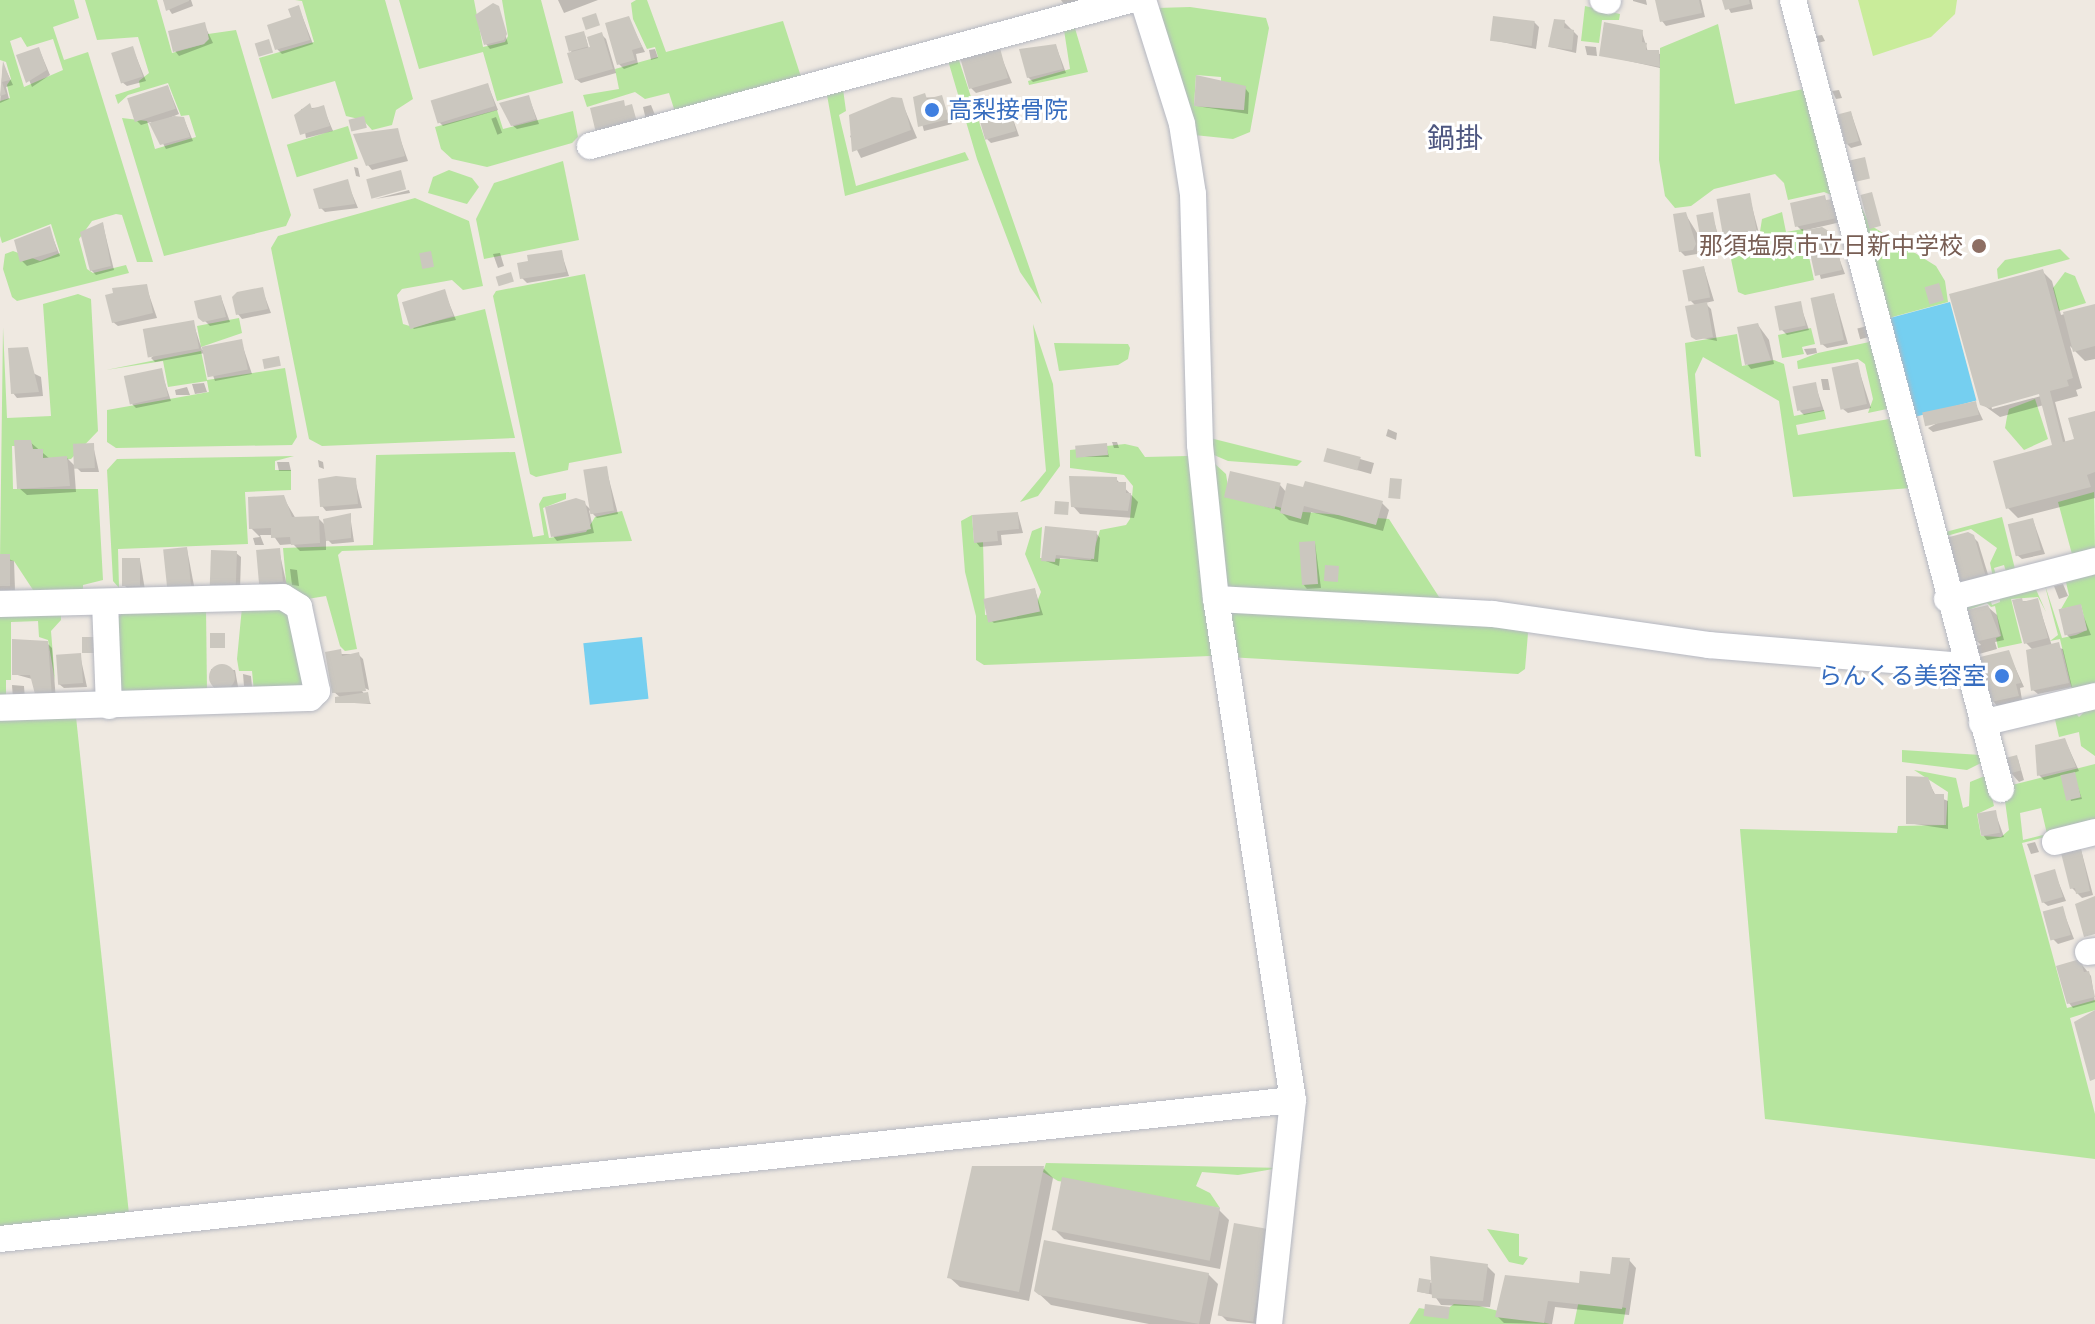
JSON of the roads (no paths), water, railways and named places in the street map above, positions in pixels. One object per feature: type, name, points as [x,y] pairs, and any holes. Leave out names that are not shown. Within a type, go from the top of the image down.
[{"type":"street","points":[[590,146],[1130,0]]},
{"type":"street","points":[[1143,0],[1182,124],[1193,194],[1200,445],[1216,599],[1293,1100],[1269,1324]]},
{"type":"street","points":[[1793,0],[1947,599],[2001,789]]},
{"type":"street","points":[[1947,599],[2095,561]]},
{"type":"street","points":[[0,604],[283,597],[299,607],[317,691],[310,698],[0,708]]},
{"type":"street","points":[[1216,599],[1493,614],[1709,645],[1965,666]]},
{"type":"street","points":[[105,602],[109,706]]},
{"type":"street","points":[[1982,723],[2095,696]]},
{"type":"street","points":[[2055,842],[2095,832]]},
{"type":"street","points":[[0,1239],[1293,1100]]},
{"type":"water","points":[[1950,302],[1976,401],[1915,417],[1888,319]]},
{"type":"water","points":[[642,637],[648,699],[590,705],[583,643]]},
{"type":"place","name":"高梨接骨院","points":[[932,110]]},
{"type":"place","name":"那須塩原市立日新中学校","points":[[1979,246]]},
{"type":"place","name":"らんくる美容室","points":[[2002,676]]},
{"type":"district","name":"鍋掛","points":[[1455,138]]}]
